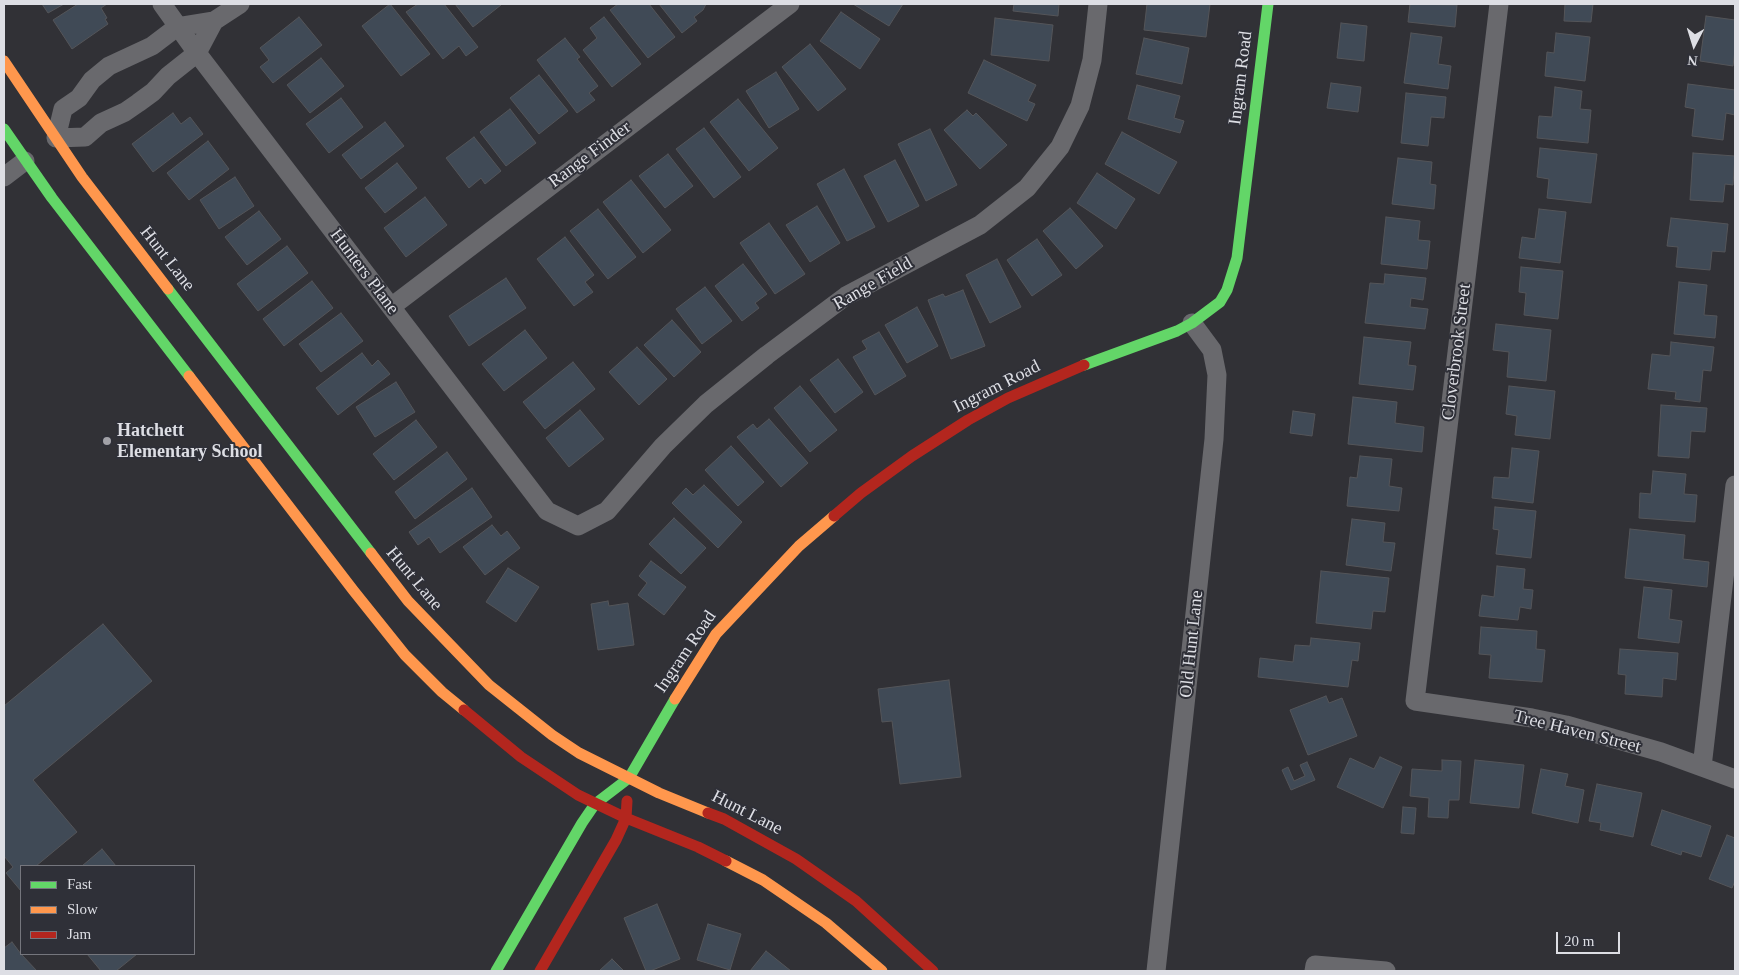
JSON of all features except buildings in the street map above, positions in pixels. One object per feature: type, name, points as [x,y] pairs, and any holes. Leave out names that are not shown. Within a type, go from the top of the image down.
[{"type":"main road","name":"Ingram Road","points":[[496,971],[582,823],[595,804],[629,778],[716,634],[799,546],[861,493],[912,456],[968,420],[1008,398],[1108,355],[1178,331],[1220,302],[1232,278],[1237,258],[1268,4]]},
{"type":"main road","name":"Hunt Lane","points":[[4,61],[52,141],[82,177],[408,601],[489,685],[552,735],[579,753],[659,793],[724,819],[796,859],[862,906],[903,942],[932,971]]},
{"type":"main road","points":[[4,129],[28,158],[352,590],[405,655],[442,692],[521,758],[595,804],[698,846],[763,880],[826,923],[882,971]]},
{"type":"main road","name":"Ingram Road","points":[[540,971],[616,840],[626,818],[629,778]]},
{"type":"street","name":"Hunters Plane","points":[[162,4],[177,27],[547,511],[578,526]]},
{"type":"street","points":[[214,20],[197,53],[168,76],[153,92],[125,112],[101,123],[85,137],[52,141],[63,109],[79,98],[92,80],[109,66],[152,46],[177,27],[214,20],[240,4]]},
{"type":"street","name":"Range Finder","points":[[391,307],[790,4]]},
{"type":"street","name":"Range Field","points":[[578,526],[607,511],[670,439],[706,404],[766,355],[846,296],[980,225],[1027,188],[1060,147],[1080,106],[1092,60],[1098,4]]},
{"type":"street","name":"Cloverbrook Street","points":[[1415,701],[1499,4]]},
{"type":"street","points":[[4,177],[28,158]]},
{"type":"street","name":"Old Hunt Lane","points":[[1156,971],[1214,439],[1217,375],[1212,350],[1192,323]]},
{"type":"street","points":[[1702,767],[1735,485]]},
{"type":"street","name":"Tree Haven Street","points":[[1415,701],[1532,718],[1566,725],[1661,752],[1735,780]]},
{"type":"street","points":[[1314,968],[1386,971]]},
{"type":"traffic: fast","points":[[1084,365],[1177,331],[1192,323],[1220,302],[1227,290],[1237,258],[1268,4]]},
{"type":"traffic: fast","points":[[4,129],[52,198],[189,376]]},
{"type":"traffic: fast","points":[[168,289],[371,553]]},
{"type":"traffic: fast","points":[[496,971],[582,823],[595,804],[629,778],[675,699]]},
{"type":"traffic: slow","points":[[4,61],[82,177],[168,289]]},
{"type":"traffic: slow","points":[[189,376],[405,655],[442,692],[464,710]]},
{"type":"traffic: slow","points":[[675,699],[716,634],[799,546],[834,516]]},
{"type":"traffic: slow","points":[[371,553],[408,601],[489,685],[552,735],[579,753],[659,793],[708,813]]},
{"type":"traffic: slow","points":[[726,861],[763,880],[826,923],[882,971]]},
{"type":"traffic: jam","points":[[834,516],[861,493],[912,456],[968,420],[1008,398],[1084,365]]},
{"type":"traffic: jam","points":[[464,710],[521,757],[578,795],[726,861]]},
{"type":"traffic: jam","points":[[540,971],[616,840],[626,818],[627,801]]},
{"type":"traffic: jam","points":[[708,813],[724,819],[796,859],[856,901],[933,971]]},
{"type":"place","name":"Hatchett Elementary School","points":[[107,441]]}]
